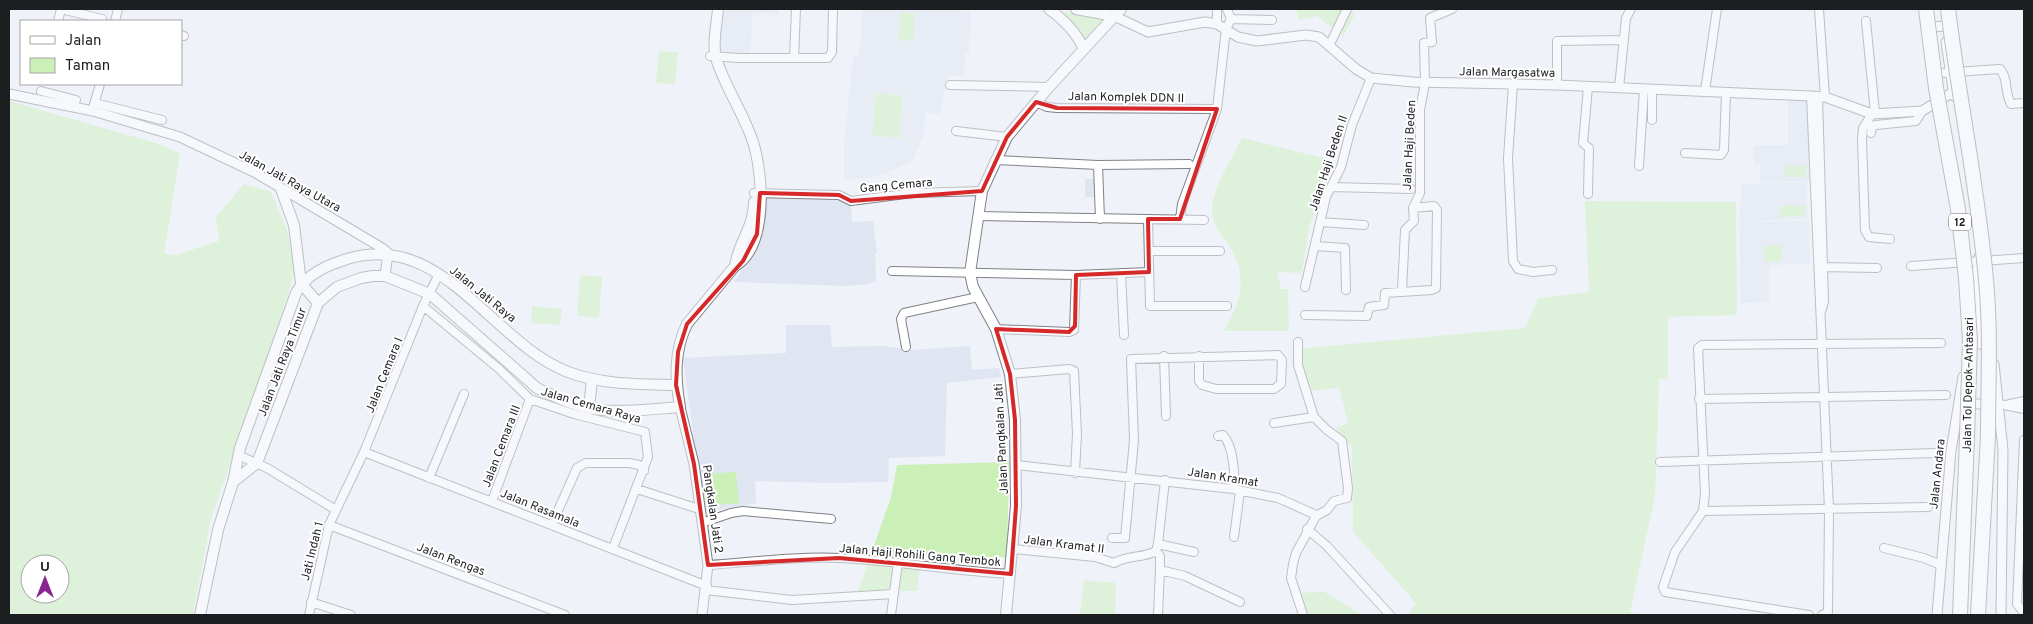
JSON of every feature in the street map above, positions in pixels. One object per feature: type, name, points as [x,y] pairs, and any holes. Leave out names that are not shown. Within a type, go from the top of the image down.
[{"type":"highway","name":"Jalan Tol Depok–Antasari","points":[[1926,9],[1936,88],[1958,209],[1966,278],[1970,341],[1968,438],[1959,615]]},
{"type":"highway","name":"Jalan Tol Depok–Antasari","points":[[1948,9],[1986,279],[1989,344],[1988,436],[1978,615]]},
{"type":"main road","points":[[680,407],[676,385],[678,352],[687,324],[735,266],[743,261],[757,234],[760,220],[748,144],[713,56],[715,9]]},
{"type":"main road","points":[[1049,9],[1065,21],[1076,33],[1084,49]]},
{"type":"main road","name":"Jalan Margasatwa","points":[[1076,9],[1118,13]]},
{"type":"main road","name":"Jalan Pangkalan Jati","points":[[1006,615],[1014,549],[1016,465],[1010,374],[996,329],[978,297],[973,273],[985,217],[982,191],[1007,137],[1049,87],[1118,13]]},
{"type":"main road","points":[[281,189],[294,225],[301,284],[318,303]]},
{"type":"main road","name":"Jalan Jati Raya","points":[[301,284],[323,268],[348,258],[388,253],[397,255],[439,274],[536,355],[567,371],[615,384],[676,385]]},
{"type":"main road","name":"Jalan Jati Raya Timur","points":[[234,482],[257,462],[318,303],[337,287],[373,276],[385,276],[430,294],[537,388],[557,398],[589,409],[639,410],[680,407]]},
{"type":"main road","points":[[200,615],[218,530],[234,482],[238,456],[296,293],[301,284]]},
{"type":"main road","points":[[589,409],[592,379]]},
{"type":"street","points":[[61,9],[102,19]]},
{"type":"street","points":[[794,58],[796,9]]},
{"type":"street","points":[[713,56],[794,58],[831,56],[833,9]]},
{"type":"street","points":[[1216,24],[1217,9]]},
{"type":"street","points":[[1180,219],[1184,196],[1216,109],[1226,29],[1231,19],[1227,9]]},
{"type":"street","points":[[1329,46],[1347,9]]},
{"type":"street","name":"Jalan Haji Beden","points":[[1402,291],[1405,230],[1414,222],[1413,208],[1420,193],[1420,110],[1425,83],[1424,43],[1432,42],[1430,18],[1452,9]]},
{"type":"street","points":[[1619,88],[1626,18],[1631,9]]},
{"type":"street","points":[[1705,91],[1717,9]]},
{"type":"street","points":[[1818,9],[1817,168],[1820,267],[1824,301],[1822,309],[1829,510],[1828,612],[1822,615]]},
{"type":"street","points":[[1931,9],[1933,27],[1945,72],[1953,92],[1973,209],[1980,344],[1992,352],[2003,405],[2001,615]]},
{"type":"street","points":[[1941,9],[1945,72],[1944,98],[1962,211],[1975,260]]},
{"type":"street","name":"Jalan Margasatwa","points":[[1118,13],[1148,32],[1195,22],[1216,24],[1238,37],[1257,41],[1306,35],[1319,37],[1356,69],[1371,78],[1425,83],[1588,86],[1818,96],[1873,114],[1922,111],[1953,92]]},
{"type":"street","points":[[1231,19],[1272,20]]},
{"type":"street","points":[[1866,21],[1873,114],[1863,128],[1862,140],[1865,230],[1869,237],[1890,239]]},
{"type":"street","points":[[1933,27],[1943,26]]},
{"type":"street","points":[[1557,85],[1557,41],[1623,40]]},
{"type":"street","points":[[1945,72],[2000,69],[2005,74],[2007,98],[2011,104],[2024,103]]},
{"type":"street","name":"Jalan Haji Beden II","points":[[1305,287],[1326,197],[1341,166],[1352,125],[1371,78]]},
{"type":"street","points":[[1513,84],[1508,158],[1513,261],[1518,269],[1524,271],[1552,270]]},
{"type":"street","points":[[100,85],[94,107],[162,120]]},
{"type":"street","points":[[950,85],[1049,87]]},
{"type":"street","points":[[1588,86],[1583,143],[1589,148],[1588,194]]},
{"type":"street","points":[[1648,89],[1652,120]]},
{"type":"street","points":[[1639,166],[1648,89]]},
{"type":"street","points":[[41,92],[76,100]]},
{"type":"street","name":"Jalan Jati Raya Utara","points":[[9,94],[41,92],[94,107],[180,137],[256,173],[388,253]]},
{"type":"street","points":[[1685,153],[1721,154],[1724,150],[1726,92]]},
{"type":"street","name":"Jalan Komplek DDN II","points":[[1037,103],[1047,107],[1130,110],[1216,109]]},
{"type":"street","points":[[1871,133],[1872,126],[1916,120],[1922,111]]},
{"type":"street","points":[[956,130],[1007,137]]},
{"type":"street","points":[[998,160],[1098,165],[1189,164]]},
{"type":"street","points":[[1098,165],[1100,219]]},
{"type":"street","points":[[1331,186],[1411,189]]},
{"type":"street","name":"Gang Cemara","points":[[757,193],[839,195],[852,201],[913,194],[982,191]]},
{"type":"street","name":"Jalan Haji Beden","points":[[1305,315],[1367,316],[1369,306],[1384,305],[1385,293],[1432,290],[1436,288],[1437,210],[1434,206],[1413,208]]},
{"type":"street","points":[[1962,211],[1973,209]]},
{"type":"street","points":[[985,217],[1204,220]]},
{"type":"street","points":[[1148,219],[1149,305],[1152,307],[1227,306]]},
{"type":"street","points":[[1320,222],[1364,225]]},
{"type":"street","points":[[1316,246],[1345,248],[1346,290]]},
{"type":"street","points":[[1148,251],[1220,251]]},
{"type":"street","points":[[385,276],[388,253]]},
{"type":"street","points":[[1911,266],[2024,258]]},
{"type":"street","points":[[1820,267],[1877,268]]},
{"type":"street","points":[[892,271],[1076,275],[1148,272]]},
{"type":"street","points":[[1121,273],[1124,335]]},
{"type":"street","points":[[423,306],[439,274]]},
{"type":"street","points":[[996,329],[1069,332],[1074,330],[1076,275]]},
{"type":"street","points":[[906,347],[901,319],[904,314],[978,297]]},
{"type":"street","name":"Jalan Cemara Raya","points":[[423,306],[498,368],[530,400],[574,414],[645,432],[648,457],[613,548]]},
{"type":"street","name":"Jalan Cemara I","points":[[364,452],[423,306]]},
{"type":"street","points":[[1298,342],[1298,365],[1314,417],[1342,441],[1348,488],[1347,498],[1334,501],[1328,510],[1316,516],[1307,529],[1296,553],[1291,578],[1303,615]]},
{"type":"street","points":[[1809,615],[1665,592],[1663,587],[1671,560],[1703,511],[1704,494],[1696,352],[1702,345],[1941,343]]},
{"type":"street","name":"Jalan Andara","points":[[1937,615],[1951,452],[1958,404],[1968,351],[1980,344]]},
{"type":"street","points":[[1112,538],[1125,538],[1134,440],[1131,359],[1164,356],[1278,355],[1282,360],[1281,384],[1274,389],[1216,389],[1202,385],[1199,381],[1199,356]]},
{"type":"street","points":[[1164,356],[1166,416]]},
{"type":"street","points":[[1010,374],[1069,369],[1074,371],[1077,434],[1075,473]]},
{"type":"street","points":[[429,478],[464,394]]},
{"type":"street","points":[[1699,399],[1946,395]]},
{"type":"street","name":"Jalan Cemara III","points":[[492,501],[530,400]]},
{"type":"street","points":[[2003,405],[2024,401]]},
{"type":"street","points":[[1958,404],[2003,405],[2024,409]]},
{"type":"street","name":"Pangkalan Jati 2","points":[[680,407],[694,464],[708,565],[702,615]]},
{"type":"street","points":[[1274,423],[1314,417]]},
{"type":"street","points":[[1218,436],[1223,435],[1228,440],[1233,471],[1236,490],[1234,537]]},
{"type":"street","points":[[2024,440],[2017,604],[2024,613]]},
{"type":"street","name":"Jalan Rasamala","points":[[364,452],[613,548],[706,588],[792,600],[894,594]]},
{"type":"street","name":"Jati Indah 1","points":[[309,615],[329,525],[364,452]]},
{"type":"street","points":[[1660,462],[1935,453]]},
{"type":"street","points":[[238,456],[257,462],[336,510]]},
{"type":"street","points":[[552,524],[577,468],[586,463],[629,462],[639,465],[644,471]]},
{"type":"street","name":"Jalan Kramat","points":[[1016,465],[1075,473],[1130,476],[1236,490],[1278,498],[1316,516]]},
{"type":"street","points":[[1158,614],[1160,556],[1157,548],[1165,480]]},
{"type":"street","points":[[637,489],[699,509]]},
{"type":"street","points":[[1703,511],[1928,507]]},
{"type":"street","points":[[702,523],[743,511],[831,519]]},
{"type":"street","name":"Jalan Rengas","points":[[329,525],[565,615]]},
{"type":"street","points":[[1307,529],[1328,546],[1390,615]]},
{"type":"street","points":[[1157,548],[1194,552]]},
{"type":"street","name":"Jalan Kramat II","points":[[1014,549],[1095,557],[1114,563],[1127,556],[1146,556],[1157,548]]},
{"type":"street","points":[[1884,548],[1924,558],[1941,565]]},
{"type":"street","name":"Jalan Haji Rohili Gang Tembok","points":[[708,565],[772,560],[838,558],[898,562],[958,571],[1011,574]]},
{"type":"street","points":[[891,615],[898,562]]},
{"type":"street","points":[[1160,570],[1185,576],[1240,602]]},
{"type":"street","points":[[311,602],[351,615]]},
{"type":"highlighted area","points":[[1036,102],[1057,108],[1217,109],[1180,219],[1148,219],[1149,272],[1076,275],[1075,326],[1069,332],[996,329],[1010,374],[1015,420],[1016,506],[1011,574],[839,558],[708,565],[694,464],[676,385],[678,352],[687,324],[743,261],[757,234],[760,193],[839,195],[851,201],[982,191],[1007,137]]},
{"type":"shaded area","points":[[720,9],[778,9],[778,14],[753,13],[750,57],[718,56]]},
{"type":"shaded area","points":[[863,9],[948,9],[971,12],[969,54],[965,54],[964,76],[948,76],[940,114],[926,112],[923,137],[912,161],[884,174],[853,180],[844,179],[844,144],[853,56],[859,56]]},
{"type":"shaded area","points":[[1788,98],[1808,98],[1812,181],[1760,182],[1760,165],[1754,165],[1753,145],[1788,145]]},
{"type":"shaded area","points":[[1085,179],[1096,179],[1096,197],[1085,197]]},
{"type":"shaded area","points":[[1807,182],[1808,218],[1745,222],[1809,221],[1810,264],[1770,265],[1769,302],[1741,303],[1739,222],[1742,184]]},
{"type":"shaded area","points":[[766,194],[835,196],[851,204],[852,222],[873,221],[877,253],[875,254],[876,281],[868,284],[846,286],[734,282],[747,262]]},
{"type":"shaded area","points":[[786,325],[830,325],[832,347],[883,346],[911,350],[970,346],[972,370],[999,368],[1001,377],[947,383],[945,456],[889,458],[888,482],[755,481],[756,503],[704,512],[683,358],[786,353]]},
{"type":"green space","points":[[1296,9],[1338,9],[1355,14],[1343,36],[1317,16],[1299,20]]},
{"type":"green space","points":[[1059,11],[1106,19],[1085,41],[1073,23]]},
{"type":"green space","points":[[900,12],[915,13],[913,41],[898,40]]},
{"type":"green space","points":[[659,51],[678,52],[675,84],[656,83]]},
{"type":"green space","points":[[875,94],[902,95],[900,138],[873,136]]},
{"type":"green space","points":[[9,101],[159,144],[180,154],[164,254],[176,255],[219,241],[216,217],[244,184],[271,192],[286,227],[296,265],[287,299],[211,519],[193,615],[9,615]]},
{"type":"green space","points":[[1242,138],[1335,161],[1309,227],[1302,273],[1277,272],[1281,289],[1288,289],[1289,331],[1224,331],[1235,309],[1241,279],[1235,257],[1213,219],[1212,209],[1217,188]]},
{"type":"green space","points":[[1785,166],[1806,166],[1806,177],[1785,177]]},
{"type":"green space","points":[[1585,201],[1736,202],[1737,315],[1668,317],[1668,379],[1659,379],[1655,496],[1630,612],[1640,615],[1408,615],[1416,603],[1353,532],[1352,448],[1336,428],[1348,423],[1339,388],[1307,391],[1295,349],[1525,328],[1538,298],[1589,292]]},
{"type":"green space","points":[[1805,205],[1805,216],[1779,217],[1779,206]]},
{"type":"green space","points":[[1764,245],[1782,245],[1782,262],[1764,262]]},
{"type":"green space","points":[[580,275],[602,277],[599,318],[577,316]]},
{"type":"green space","points":[[532,306],[562,309],[560,325],[531,323]]},
{"type":"green space","points":[[1009,462],[1007,557],[921,557],[917,591],[858,591],[891,497],[897,465]]},
{"type":"green space","points":[[736,472],[739,503],[706,506],[704,474]]},
{"type":"green space","points":[[1084,580],[1116,583],[1115,615],[1080,615]]},
{"type":"green space","points":[[1323,591],[1362,615],[1303,615],[1294,594]]}]
